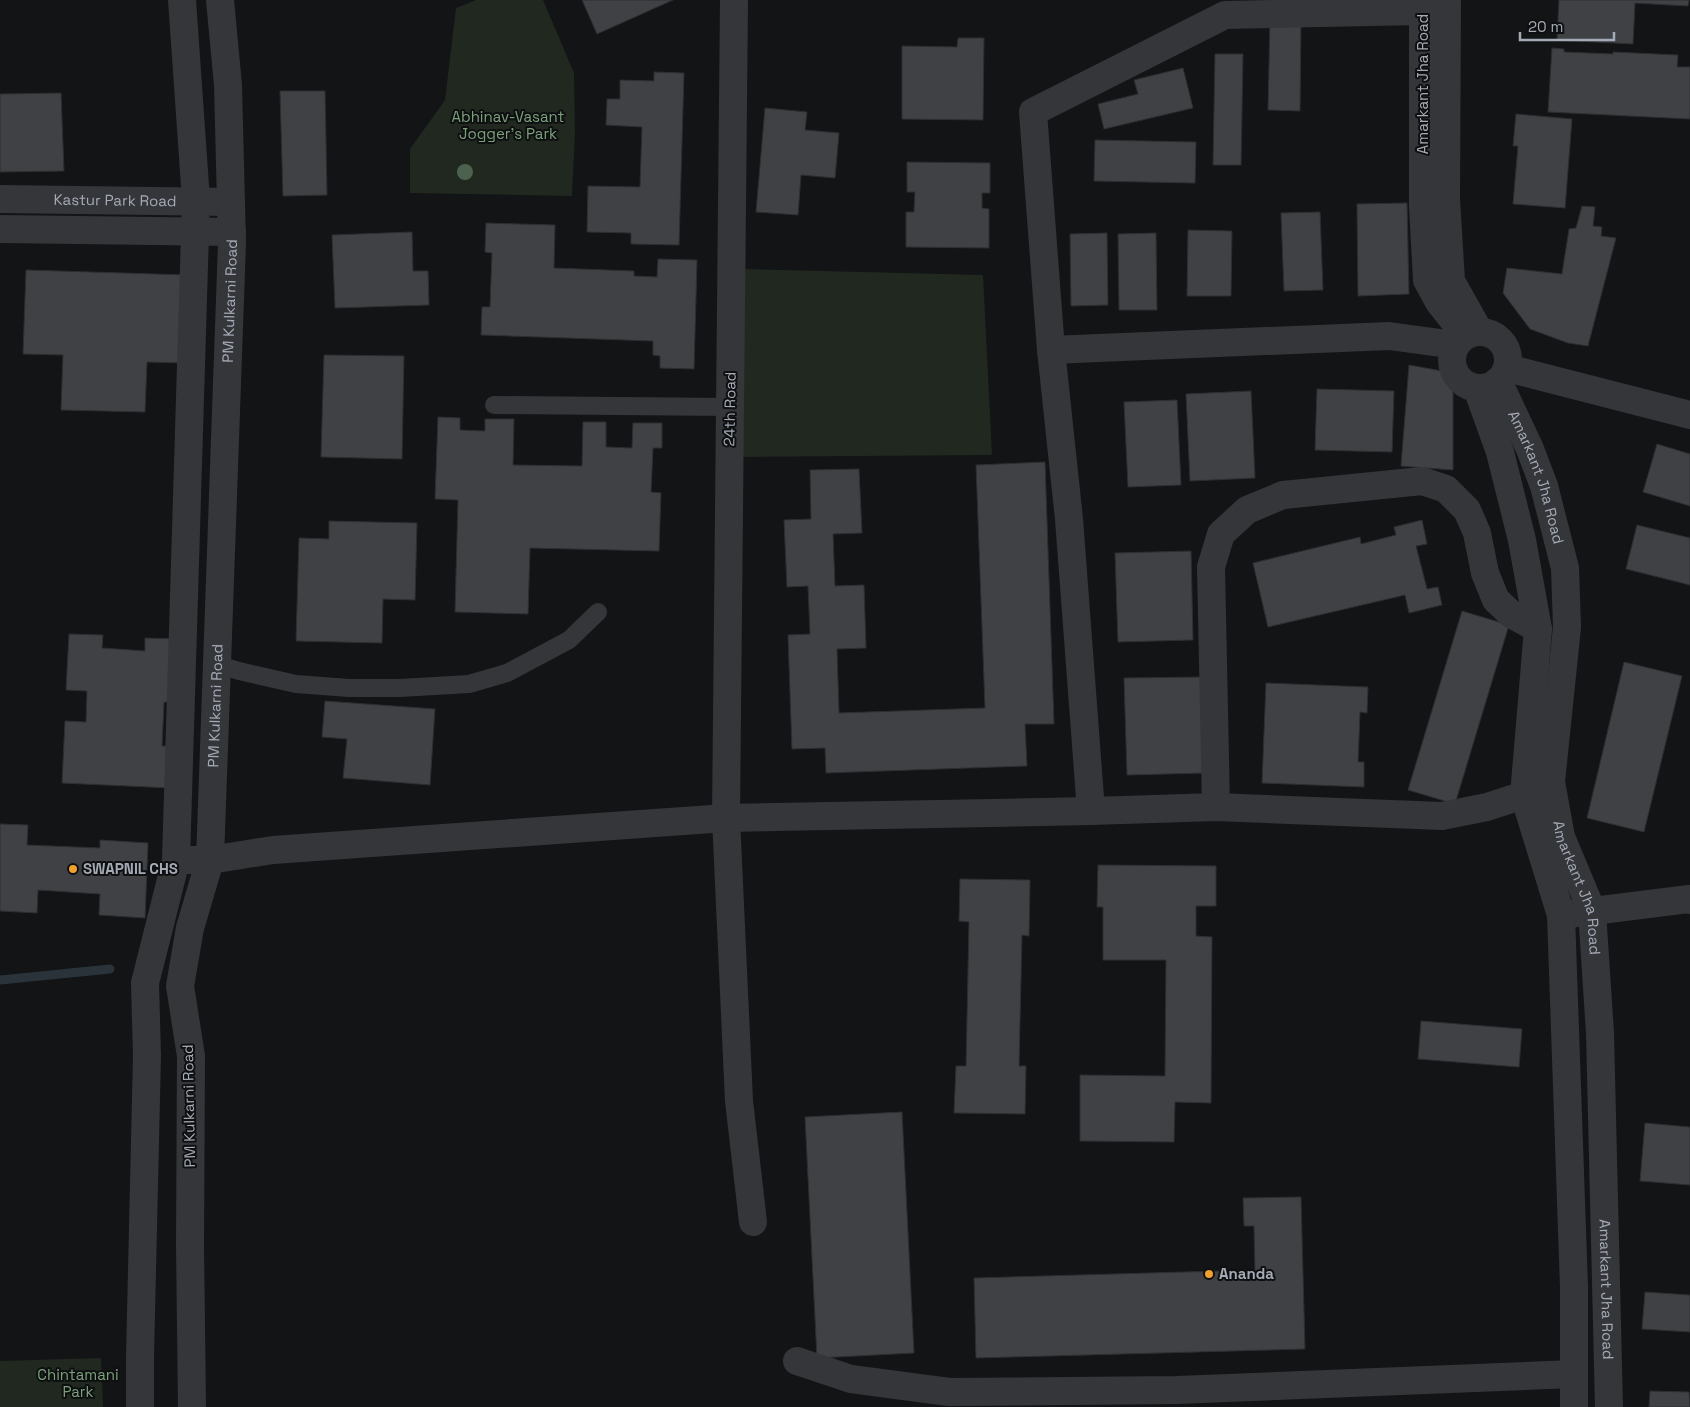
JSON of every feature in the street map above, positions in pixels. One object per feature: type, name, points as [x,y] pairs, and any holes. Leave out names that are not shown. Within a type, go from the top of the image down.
[{"type":"street","points":[[140,1407],[147,1055],[145,983],[176,860],[196,200],[182,0]]},
{"type":"street","name":"PM Kulkarni Road","points":[[192,1407],[190,1254],[191,1056],[180,986],[190,928],[210,860],[232,232],[228,85],[220,0]]},
{"type":"street","name":"24th Road","points":[[734,0],[726,818],[739,1100],[753,1222]]},
{"type":"street","points":[[1091,811],[1069,519],[1051,350],[1033,112],[1225,15],[1431,4]]},
{"type":"street","name":"Amarkant Jha Road","points":[[1431,4],[1451,281],[1466,337]]},
{"type":"street","name":"Kastur Park Road","points":[[0,199],[196,200],[231,202]]},
{"type":"street","points":[[0,229],[232,232]]},
{"type":"street","points":[[1051,350],[1389,336],[1466,337],[1492,335],[1502,343],[1508,355],[1494,379]]},
{"type":"street","points":[[1466,337],[1451,359],[1454,373],[1464,384],[1494,379],[1690,415]]},
{"type":"street","name":"Amarkant Jha Road","points":[[1494,379],[1500,452],[1522,540],[1538,629],[1524,796],[1560,916],[1573,1277],[1574,1407]]},
{"type":"street","name":"Amarkant Jha Road","points":[[1494,379],[1530,449],[1544,486],[1565,568],[1566,627],[1551,782],[1561,837],[1592,911],[1600,1033],[1609,1407]]},
{"type":"street","points":[[1216,807],[1211,567],[1221,534],[1247,510],[1283,495],[1422,481],[1446,489],[1467,510],[1477,533],[1484,573],[1496,600],[1511,614],[1538,629]]},
{"type":"street","points":[[176,860],[210,860],[283,849],[726,818],[1216,807],[1442,816],[1487,807],[1524,796],[1551,782]]},
{"type":"street","points":[[1560,916],[1690,900]]},
{"type":"street","points":[[797,1361],[851,1379],[949,1392],[1177,1390],[1573,1374]]},
{"type":"lane","points":[[494,405],[730,406]]},
{"type":"lane","points":[[216,664],[296,684],[350,688],[469,684],[507,673],[569,640],[598,612]]},
{"type":"green space","name":"Abhinav-Vasant Jogger's Park","points":[[476,0],[543,0],[574,73],[575,132],[572,196],[410,193],[410,149],[445,100],[456,8]]},
{"type":"green space","points":[[745,269],[983,275],[992,455],[735,457]]},
{"type":"green space","name":"Chintamani Park","points":[[101,1358],[103,1407],[0,1407],[0,1361]]},
{"type":"building","points":[[582,0],[673,0],[597,34]]},
{"type":"building","points":[[1559,0],[1689,0],[1688,6],[1635,3],[1633,44],[1557,40]]},
{"type":"building","points":[[1270,20],[1301,21],[1300,111],[1268,110]]},
{"type":"building","points":[[958,38],[984,38],[983,120],[902,119],[902,46],[957,47]]},
{"type":"building","points":[[1552,48],[1564,49],[1564,52],[1678,55],[1677,67],[1690,67],[1690,119],[1548,112]]},
{"type":"building","points":[[1215,54],[1243,54],[1241,165],[1213,165]]},
{"type":"building","points":[[1183,68],[1193,108],[1104,129],[1098,104],[1138,94],[1134,80]]},
{"type":"building","points":[[654,72],[684,73],[679,245],[631,244],[631,233],[587,232],[588,186],[640,187],[642,127],[606,125],[607,99],[620,99],[620,80],[654,81]]},
{"type":"building","points":[[280,91],[325,91],[327,195],[283,196]]},
{"type":"building","points":[[61,93],[64,171],[0,172],[0,94]]},
{"type":"building","points":[[765,108],[807,112],[805,130],[839,133],[835,178],[801,175],[798,215],[756,212]]},
{"type":"building","points":[[1516,114],[1572,119],[1565,208],[1513,204],[1518,146],[1513,146]]},
{"type":"building","points":[[1095,140],[1196,142],[1195,183],[1094,181]]},
{"type":"building","points":[[907,162],[990,163],[990,193],[982,193],[982,208],[989,209],[989,248],[906,247],[906,212],[914,212],[915,192],[907,192]]},
{"type":"building","points":[[1407,203],[1409,294],[1358,296],[1357,204]]},
{"type":"building","points":[[1582,206],[1595,207],[1593,226],[1602,227],[1601,236],[1616,238],[1588,346],[1568,343],[1530,329],[1503,293],[1507,268],[1562,274],[1569,229],[1576,228]]},
{"type":"building","points":[[1320,212],[1323,290],[1284,291],[1281,213]]},
{"type":"building","points":[[486,223],[555,225],[554,268],[634,271],[634,276],[657,277],[658,259],[697,260],[694,369],[660,368],[660,356],[653,355],[653,341],[481,335],[482,307],[490,307],[492,253],[485,252]]},
{"type":"building","points":[[1188,230],[1232,231],[1231,296],[1187,296]]},
{"type":"building","points":[[412,232],[413,271],[428,271],[429,305],[335,308],[332,235]]},
{"type":"building","points":[[1107,233],[1108,305],[1071,306],[1070,234]]},
{"type":"building","points":[[1156,233],[1157,310],[1119,310],[1118,234]]},
{"type":"building","points":[[26,270],[187,275],[184,363],[147,362],[145,412],[61,410],[63,355],[23,354]]},
{"type":"building","points":[[324,355],[404,356],[402,459],[321,457]]},
{"type":"building","points":[[1409,365],[1453,373],[1453,470],[1401,466]]},
{"type":"building","points":[[1317,389],[1394,391],[1392,452],[1315,450]]},
{"type":"building","points":[[1251,391],[1255,478],[1190,481],[1186,394]]},
{"type":"building","points":[[1177,400],[1181,485],[1128,487],[1124,402]]},
{"type":"building","points":[[438,417],[460,418],[460,430],[485,431],[485,419],[514,419],[513,465],[582,466],[583,422],[606,422],[606,447],[632,448],[633,423],[662,423],[662,448],[653,448],[651,492],[661,493],[659,551],[530,548],[528,614],[455,612],[458,500],[435,499]]},
{"type":"building","points":[[1657,444],[1690,454],[1690,506],[1643,492]]},
{"type":"building","points":[[1045,462],[1054,724],[1025,724],[1027,766],[826,773],[825,748],[792,749],[788,635],[810,634],[808,586],[787,587],[784,520],[811,519],[810,470],[859,469],[862,533],[833,534],[835,586],[864,585],[866,648],[837,649],[839,713],[985,708],[976,465]]},
{"type":"building","points":[[1422,520],[1427,544],[1416,546],[1427,589],[1438,587],[1442,605],[1409,613],[1405,595],[1268,627],[1253,563],[1360,537],[1361,544],[1396,535],[1394,527]]},
{"type":"building","points":[[329,521],[417,523],[415,600],[383,599],[382,643],[296,641],[299,538],[329,539]]},
{"type":"building","points":[[1637,525],[1690,538],[1690,585],[1626,569]]},
{"type":"building","points":[[1191,551],[1193,640],[1118,642],[1115,553]]},
{"type":"building","points":[[1462,611],[1509,625],[1455,804],[1408,790]]},
{"type":"building","points":[[69,634],[103,635],[102,648],[145,651],[145,638],[178,639],[175,702],[164,702],[162,746],[173,746],[171,788],[62,783],[65,721],[86,722],[87,691],[66,690]]},
{"type":"building","points":[[1624,662],[1682,676],[1644,832],[1587,818]]},
{"type":"building","points":[[1202,677],[1205,773],[1127,775],[1124,678]]},
{"type":"building","points":[[1266,683],[1368,687],[1367,713],[1360,712],[1358,762],[1364,762],[1364,787],[1262,783]]},
{"type":"building","points":[[325,701],[435,709],[430,785],[343,778],[347,739],[322,737]]},
{"type":"building","name":"SWAPNIL CHS","points":[[0,824],[28,825],[27,845],[100,848],[100,840],[148,843],[145,918],[99,915],[100,894],[38,890],[37,913],[0,911]]},
{"type":"building","points":[[1098,865],[1216,866],[1216,906],[1196,906],[1196,936],[1212,937],[1211,1103],[1175,1102],[1174,1142],[1080,1141],[1080,1075],[1165,1076],[1166,960],[1103,960],[1103,907],[1097,907]]},
{"type":"building","points":[[960,879],[1030,880],[1029,936],[1022,935],[1019,1066],[1026,1066],[1025,1114],[954,1113],[956,1066],[966,1066],[969,922],[959,921]]},
{"type":"building","points":[[1421,1021],[1522,1029],[1519,1067],[1418,1059]]},
{"type":"building","points":[[902,1112],[914,1353],[817,1358],[805,1117]]},
{"type":"building","points":[[1645,1123],[1690,1127],[1690,1185],[1640,1181]]},
{"type":"building","name":"Ananda","points":[[1301,1197],[1305,1349],[976,1358],[974,1278],[1255,1270],[1254,1226],[1244,1226],[1243,1198]]},
{"type":"building","points":[[1645,1292],[1690,1295],[1690,1332],[1642,1329]]},
{"type":"building","points":[[1650,1391],[1689,1392],[1690,1407],[1649,1407]]},
{"type":"waterway","points":[[0,980],[110,969]]},
{"type":"place","name":"SWAPNIL CHS","points":[[73,869]]},
{"type":"place","name":"Ananda","points":[[1209,1274]]}]
